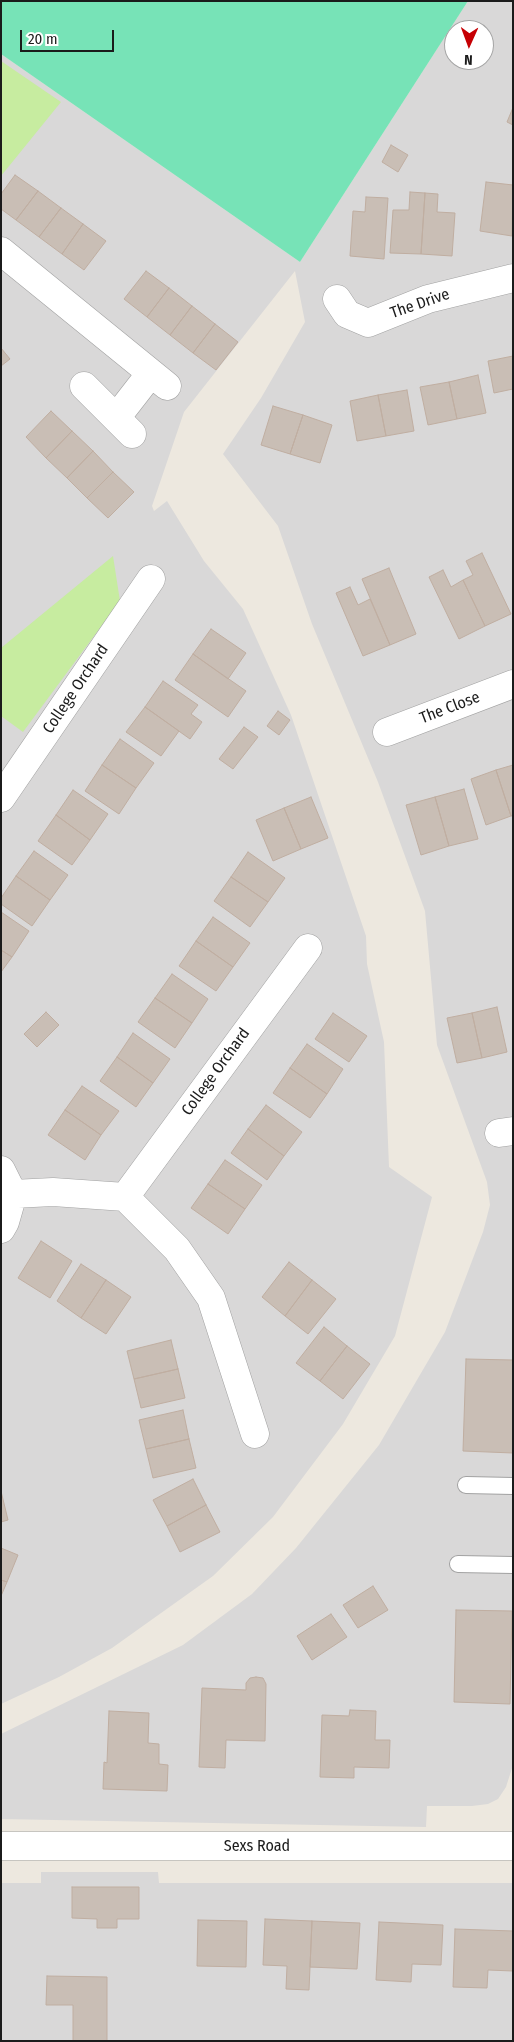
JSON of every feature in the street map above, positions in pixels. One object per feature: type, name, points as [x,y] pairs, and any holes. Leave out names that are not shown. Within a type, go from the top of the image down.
[{"type":"street","points":[[1,251],[159,380],[124,426],[84,386]]},
{"type":"street","name":"The Drive","points":[[338,299],[347,314],[368,323],[428,298],[513,278]]},
{"type":"street","name":"College Orchard","points":[[1,798],[151,579]]},
{"type":"street","name":"The Close","points":[[387,732],[513,684]]},
{"type":"street","name":"College Orchard","points":[[124,1197],[308,948]]},
{"type":"street","points":[[1,1229],[5,1222],[7,1182],[53,1192],[124,1197],[177,1249],[211,1298],[255,1434]]},
{"type":"street","name":"Sexs Road","points":[[1,1846],[513,1846]]},
{"type":"lane","points":[[466,1485],[513,1486]]},
{"type":"lane","points":[[458,1564],[513,1564]]},
{"type":"shaded area","points":[[468,1],[513,1],[513,1765],[506,1787],[498,1799],[488,1804],[472,1806],[427,1806],[426,1827],[1,1819],[1,1734],[183,1645],[252,1594],[296,1548],[379,1445],[445,1332],[483,1232],[490,1205],[487,1182],[437,1045],[425,911],[378,782],[312,624],[278,526],[223,454],[261,398],[305,322],[295,271],[184,412],[152,506],[154,511],[167,501],[204,561],[243,609],[291,715],[366,936],[367,964],[384,1042],[389,1167],[432,1197],[395,1336],[343,1424],[273,1517],[213,1576],[112,1648],[59,1677],[1,1704],[1,54],[300,262],[444,38],[444,70],[494,70],[494,20],[456,20]]},
{"type":"shaded area","points":[[41,1872],[158,1872],[159,1883],[513,1883],[513,2041],[1,2041],[1,1883],[41,1883]]},
{"type":"green space","points":[[1,1],[468,1],[456,20],[444,20],[444,38],[300,262],[1,54]]},
{"type":"green space","points":[[1,61],[61,102],[1,176]]},
{"type":"green space","points":[[113,556],[120,601],[23,732],[1,716],[1,648]]},
{"type":"building","points":[[513,110],[513,125],[507,122]]},
{"type":"building","points":[[391,145],[408,155],[398,172],[382,162]]},
{"type":"building","points":[[15,175],[38,191],[16,220],[1,209],[1,194]]},
{"type":"building","points":[[486,182],[513,185],[512,236],[480,231]]},
{"type":"building","points":[[38,191],[61,208],[39,237],[16,220]]},
{"type":"building","points":[[410,192],[425,193],[421,254],[390,253],[393,210],[409,210]]},
{"type":"building","points":[[425,193],[438,194],[437,212],[455,213],[452,256],[421,254]]},
{"type":"building","points":[[366,197],[388,198],[384,259],[350,256],[353,211],[365,212]]},
{"type":"building","points":[[61,208],[83,224],[62,254],[39,237]]},
{"type":"building","points":[[83,224],[106,241],[84,270],[62,254]]},
{"type":"building","points":[[146,271],[169,288],[147,317],[124,299]]},
{"type":"building","points":[[169,288],[192,306],[170,335],[147,317]]},
{"type":"building","points":[[192,306],[215,324],[193,353],[170,335]]},
{"type":"building","points":[[215,324],[238,342],[216,370],[193,353]]},
{"type":"building","points":[[1,348],[10,359],[1,366]]},
{"type":"building","points":[[513,356],[513,389],[494,393],[488,361]]},
{"type":"building","points":[[478,375],[486,413],[457,419],[449,382]]},
{"type":"building","points":[[449,382],[457,419],[428,425],[420,387]]},
{"type":"building","points":[[407,390],[414,431],[386,436],[378,395]]},
{"type":"building","points":[[378,395],[386,436],[357,441],[350,401]]},
{"type":"building","points":[[273,406],[303,415],[290,454],[261,445]]},
{"type":"building","points":[[51,411],[72,431],[46,458],[26,437]]},
{"type":"building","points":[[303,415],[332,425],[320,463],[290,454]]},
{"type":"building","points":[[72,431],[93,451],[67,478],[46,458]]},
{"type":"building","points":[[93,451],[113,472],[87,498],[67,478]]},
{"type":"building","points":[[113,472],[134,492],[108,518],[87,498]]},
{"type":"building","points":[[482,553],[511,614],[485,626],[463,580],[473,575],[466,561]]},
{"type":"building","points":[[389,568],[416,634],[390,645],[362,579]]},
{"type":"building","points":[[443,570],[451,587],[463,580],[485,626],[459,639],[429,577]]},
{"type":"building","points":[[350,587],[358,605],[370,599],[390,645],[363,656],[336,593]]},
{"type":"building","points":[[211,629],[246,653],[228,679],[193,654]]},
{"type":"building","points":[[193,654],[246,691],[228,717],[175,680]]},
{"type":"building","points":[[163,681],[198,705],[191,714],[202,722],[190,739],[145,707]]},
{"type":"building","points":[[145,707],[179,731],[161,756],[126,732]]},
{"type":"building","points":[[278,711],[290,720],[279,735],[267,726]]},
{"type":"building","points":[[244,727],[258,737],[233,769],[219,759]]},
{"type":"building","points":[[120,739],[154,763],[136,788],[102,765]]},
{"type":"building","points":[[102,765],[136,788],[119,814],[85,791]]},
{"type":"building","points":[[513,765],[513,816],[511,816],[496,770]]},
{"type":"building","points":[[496,770],[511,816],[486,825],[471,779]]},
{"type":"building","points":[[464,789],[478,839],[449,846],[435,797]]},
{"type":"building","points":[[73,790],[108,814],[90,840],[56,815]]},
{"type":"building","points":[[311,797],[328,838],[301,849],[284,808]]},
{"type":"building","points":[[435,797],[449,846],[421,855],[406,805]]},
{"type":"building","points":[[284,808],[301,849],[273,861],[256,820]]},
{"type":"building","points":[[56,815],[90,840],[72,865],[38,841]]},
{"type":"building","points":[[34,851],[68,875],[50,900],[16,876]]},
{"type":"building","points":[[248,852],[285,878],[268,902],[231,877]]},
{"type":"building","points":[[16,876],[50,900],[32,926],[1,904],[1,898]]},
{"type":"building","points":[[231,877],[268,902],[250,927],[214,901]]},
{"type":"building","points":[[1,912],[29,931],[12,957],[1,950]]},
{"type":"building","points":[[213,917],[250,943],[233,967],[196,941]]},
{"type":"building","points":[[196,941],[233,967],[216,991],[179,966]]},
{"type":"building","points":[[1,950],[12,957],[1,972]]},
{"type":"building","points":[[172,974],[208,999],[192,1023],[155,998]]},
{"type":"building","points":[[155,998],[192,1023],[175,1048],[138,1022]]},
{"type":"building","points":[[497,1007],[507,1052],[482,1058],[472,1013]]},
{"type":"building","points":[[46,1012],[59,1025],[37,1047],[24,1034]]},
{"type":"building","points":[[333,1013],[367,1036],[349,1062],[315,1039]]},
{"type":"building","points":[[472,1013],[482,1058],[457,1063],[447,1018]]},
{"type":"building","points":[[133,1033],[170,1059],[153,1083],[117,1057]]},
{"type":"building","points":[[307,1044],[343,1069],[327,1094],[290,1068]]},
{"type":"building","points":[[117,1057],[153,1083],[136,1107],[100,1081]]},
{"type":"building","points":[[290,1068],[327,1094],[310,1118],[273,1093]]},
{"type":"building","points":[[82,1086],[119,1111],[101,1135],[65,1110]]},
{"type":"building","points":[[266,1105],[302,1132],[284,1156],[248,1129]]},
{"type":"building","points":[[65,1110],[101,1135],[85,1160],[48,1135]]},
{"type":"building","points":[[248,1129],[284,1156],[267,1180],[231,1153]]},
{"type":"building","points":[[225,1160],[262,1185],[245,1209],[208,1184]]},
{"type":"building","points":[[208,1184],[245,1209],[228,1234],[191,1208]]},
{"type":"building","points":[[41,1241],[72,1261],[50,1298],[18,1278]]},
{"type":"building","points":[[289,1262],[312,1280],[285,1316],[262,1297]]},
{"type":"building","points":[[81,1264],[106,1280],[81,1318],[57,1301]]},
{"type":"building","points":[[106,1280],[131,1297],[106,1334],[81,1318]]},
{"type":"building","points":[[312,1280],[336,1299],[308,1334],[285,1316]]},
{"type":"building","points":[[324,1327],[347,1346],[320,1381],[296,1363]]},
{"type":"building","points":[[171,1340],[178,1369],[134,1379],[127,1351]]},
{"type":"building","points":[[347,1346],[370,1364],[343,1399],[320,1381]]},
{"type":"building","points":[[466,1359],[513,1360],[513,1453],[463,1451]]},
{"type":"building","points":[[178,1369],[185,1398],[141,1408],[134,1379]]},
{"type":"building","points":[[183,1410],[189,1439],[146,1449],[139,1420]]},
{"type":"building","points":[[189,1439],[196,1468],[153,1478],[146,1449]]},
{"type":"building","points":[[193,1479],[206,1505],[167,1526],[153,1500]]},
{"type":"building","points":[[1,1491],[8,1520],[1,1522]]},
{"type":"building","points":[[206,1505],[220,1532],[180,1552],[167,1526]]},
{"type":"building","points":[[1,1548],[18,1555],[7,1582],[1,1580]]},
{"type":"building","points":[[1,1580],[7,1582],[1,1596]]},
{"type":"building","points":[[373,1586],[388,1610],[358,1628],[343,1605]]},
{"type":"building","points":[[456,1610],[512,1611],[510,1704],[454,1702]]},
{"type":"building","points":[[331,1614],[347,1637],[312,1660],[297,1636]]},
{"type":"building","points":[[250,1678],[263,1678],[266,1684],[265,1741],[226,1740],[225,1768],[199,1767],[202,1688],[246,1690],[246,1683]]},
{"type":"building","points":[[350,1710],[376,1711],[375,1740],[390,1740],[389,1768],[354,1767],[354,1778],[320,1777],[322,1715],[349,1716]]},
{"type":"building","points":[[109,1711],[149,1713],[148,1743],[159,1744],[159,1764],[168,1765],[167,1791],[103,1789],[104,1762],[107,1763]]},
{"type":"building","points":[[72,1887],[139,1887],[139,1919],[117,1919],[117,1928],[97,1928],[97,1919],[72,1918]]},
{"type":"building","points":[[265,1919],[312,1921],[309,1990],[286,1989],[287,1966],[263,1965]]},
{"type":"building","points":[[198,1920],[247,1921],[246,1967],[197,1966]]},
{"type":"building","points":[[312,1921],[360,1923],[357,1969],[310,1967]]},
{"type":"building","points":[[379,1922],[443,1925],[441,1965],[412,1964],[411,1982],[376,1980]]},
{"type":"building","points":[[455,1929],[513,1931],[513,1971],[488,1970],[487,1988],[453,1987]]},
{"type":"building","points":[[47,1976],[107,1977],[107,2041],[73,2041],[73,2005],[46,2005]]}]
